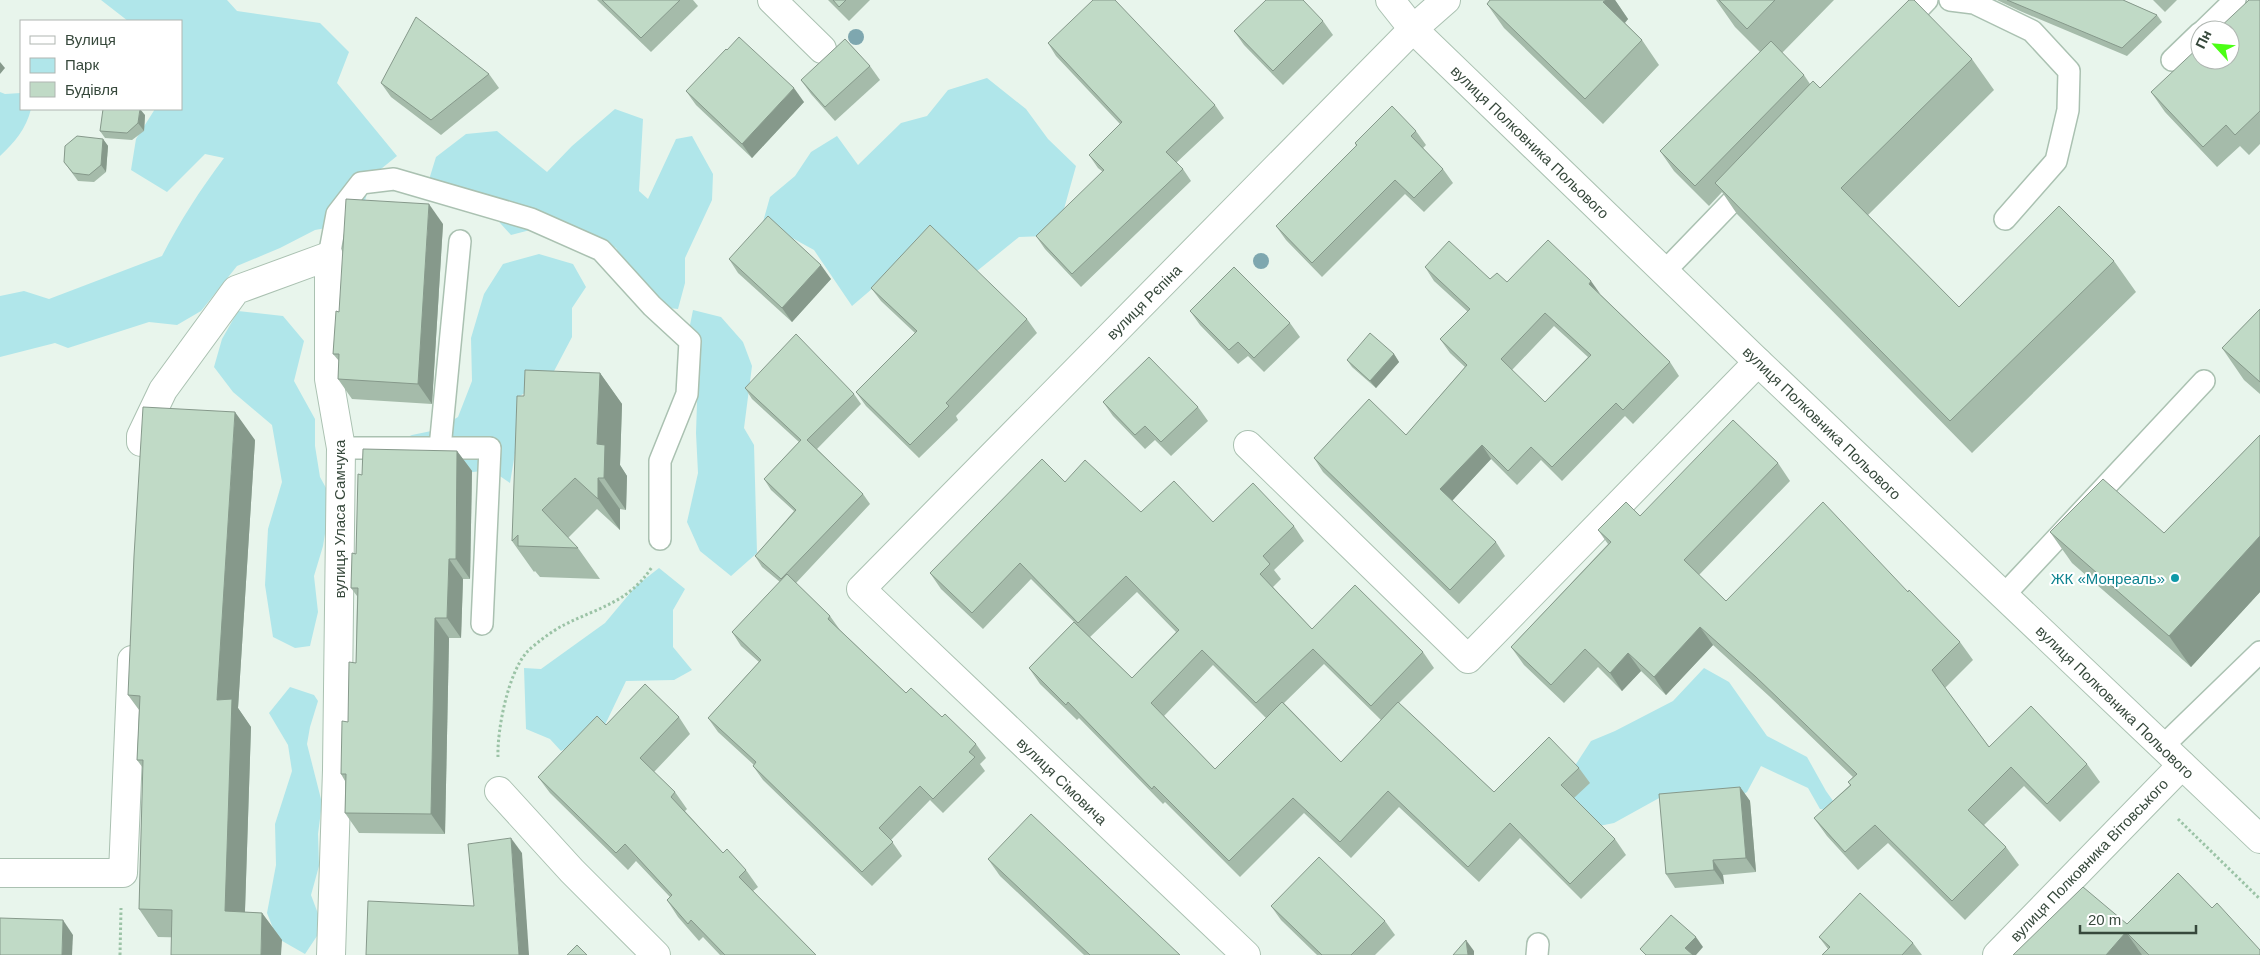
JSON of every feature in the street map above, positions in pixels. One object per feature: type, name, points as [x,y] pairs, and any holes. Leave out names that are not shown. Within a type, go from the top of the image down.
[{"type":"street","points":[[772,0],[822,49]]},
{"type":"street","name":"вулиця Полковника Польового","points":[[1390,0],[1413,29],[1664,272],[2260,839]]},
{"type":"street","name":"вулиця Рєпіна","points":[[879,607],[862,589],[1413,29],[1446,0]]},
{"type":"street","points":[[140,466],[141,436],[163,390],[236,290],[329,256]]},
{"type":"street","name":"вулиця Уласа Самчука","points":[[329,256],[329,378],[341,448],[337,770],[331,955]]},
{"type":"street","points":[[1248,445],[1468,659],[1758,362]]},
{"type":"street","name":"вулиця Сімовича","points":[[879,607],[1246,955]]},
{"type":"street","points":[[0,873],[123,873],[133,634]]},
{"type":"street","name":"вулиця Полковника Вітовського","points":[[1997,955],[2182,765]]},
{"type":"street","points":[[499,791],[572,872],[656,955]]},
{"type":"lane","points":[[1950,0],[1974,3],[2032,31],[2069,71],[2068,110],[2056,161],[2005,219]]},
{"type":"lane","points":[[2214,20],[2235,0]]},
{"type":"lane","points":[[1885,43],[1920,2]]},
{"type":"lane","points":[[2172,60],[2190,43]]},
{"type":"lane","points":[[1664,272],[1761,172]]},
{"type":"lane","points":[[329,256],[337,214],[361,183],[394,179],[531,219],[601,250],[652,306],[690,341],[687,394],[660,460],[660,539]]},
{"type":"lane","points":[[440,448],[460,241]]},
{"type":"lane","points":[[2004,596],[2204,381]]},
{"type":"lane","points":[[341,448],[490,448],[482,624]]},
{"type":"lane","points":[[2162,747],[2260,652]]},
{"type":"path","points":[[499,791],[498,742],[509,686],[526,653],[563,626],[608,607],[642,581],[658,557],[660,539]]},
{"type":"path","points":[[2153,795],[2260,899]]},
{"type":"path","points":[[120,955],[123,873]]},
{"type":"green space","points":[[101,0],[227,0],[237,11],[320,23],[349,52],[337,83],[397,156],[371,177],[362,213],[332,227],[315,230],[280,248],[237,266],[201,311],[177,325],[149,322],[68,348],[55,343],[0,357],[0,296],[24,291],[49,299],[162,256],[191,206],[224,158],[205,154],[167,192],[131,170],[136,139],[154,110],[182,110],[182,20],[127,20]]},
{"type":"green space","points":[[987,78],[1026,109],[1048,139],[1076,166],[1064,209],[1045,236],[1019,237],[977,271],[873,288],[852,306],[814,250],[763,222],[770,197],[795,176],[811,152],[837,136],[858,165],[901,123],[927,116],[948,90]]},
{"type":"green space","points":[[0,92],[5,94],[20,93],[20,110],[31,110],[19,135],[0,156]]},
{"type":"green space","points":[[615,109],[643,119],[639,191],[648,199],[676,139],[692,136],[713,174],[712,200],[685,258],[685,283],[678,309],[638,305],[633,278],[616,248],[594,237],[534,229],[511,235],[492,214],[428,183],[436,157],[466,134],[497,131],[547,172],[572,146]]},
{"type":"green space","points":[[539,254],[573,264],[586,287],[572,308],[572,337],[552,375],[517,398],[516,447],[510,483],[491,470],[446,475],[396,442],[412,435],[436,430],[458,417],[472,381],[471,338],[484,294],[503,264]]},
{"type":"green space","points":[[693,310],[721,317],[743,342],[752,366],[744,428],[754,445],[757,553],[731,576],[700,551],[687,522],[698,473],[696,433],[698,373],[687,340]]},
{"type":"green space","points":[[238,311],[283,316],[304,341],[294,381],[315,419],[315,446],[320,477],[331,497],[323,546],[314,576],[318,612],[310,646],[295,648],[273,637],[265,585],[268,529],[282,482],[272,425],[233,392],[214,367],[222,339]]},
{"type":"green space","points":[[659,568],[685,589],[673,610],[673,647],[692,670],[674,680],[626,681],[603,729],[561,751],[550,739],[526,729],[524,668],[541,669],[605,623],[636,586]]},
{"type":"green space","points":[[1704,668],[1729,682],[1767,736],[1807,757],[1826,791],[1841,812],[1820,809],[1808,788],[1761,766],[1747,792],[1719,809],[1661,797],[1614,823],[1599,826],[1561,787],[1591,741],[1615,731],[1673,701]]},
{"type":"green space","points":[[290,687],[314,695],[318,701],[307,744],[322,803],[318,834],[319,866],[311,895],[323,927],[305,954],[277,938],[267,913],[276,865],[275,824],[292,771],[288,745],[269,713]]},
{"type":"building","points":[[602,0],[680,0],[641,38]]},
{"type":"building","points":[[833,0],[846,0],[839,7]]},
{"type":"building","points":[[1093,0],[1115,0],[1215,105],[1166,152],[1183,169],[1072,274],[1036,236],[1104,170],[1089,155],[1122,122],[1048,43]]},
{"type":"building","points":[[1266,0],[1303,0],[1323,21],[1273,71],[1234,31]]},
{"type":"building","points":[[1490,0],[1606,0],[1603,2],[1642,40],[1585,99],[1487,4]]},
{"type":"building","points":[[1719,0],[1775,0],[1747,29]]},
{"type":"building","points":[[1909,0],[1914,0],[1972,59],[1841,188],[1959,307],[2059,206],[2114,261],[1950,421],[1715,183],[1813,81],[1820,88]]},
{"type":"building","points":[[2007,0],[2123,0],[2157,15],[2122,48]]},
{"type":"building","points":[[2249,0],[2260,0],[2260,111],[2235,135],[2226,125],[2203,147],[2151,92],[2190,55],[2190,70],[2240,70],[2240,20],[2228,20]]},
{"type":"building","points":[[416,17],[489,74],[431,120],[381,83]]},
{"type":"building","points":[[739,37],[794,88],[742,144],[686,91]]},
{"type":"building","points":[[845,39],[870,66],[825,107],[801,80]]},
{"type":"building","points":[[1771,41],[1804,75],[1695,186],[1660,151]]},
{"type":"building","points":[[1392,106],[1416,131],[1411,136],[1443,169],[1414,198],[1395,180],[1312,263],[1276,226],[1357,145],[1355,143]]},
{"type":"building","points":[[103,110],[140,110],[138,123],[127,133],[100,131]]},
{"type":"building","points":[[77,136],[103,139],[101,165],[89,175],[73,173],[64,162],[65,146]]},
{"type":"building","points":[[346,199],[429,204],[418,384],[338,379],[339,354],[333,354],[336,311],[339,312]]},
{"type":"building","points":[[768,216],[821,265],[782,308],[729,259]]},
{"type":"building","points":[[930,225],[1027,319],[946,403],[949,406],[910,445],[856,392],[917,331],[871,288]]},
{"type":"building","points":[[1548,240],[1591,281],[1589,284],[1670,362],[1623,410],[1616,403],[1552,467],[1531,447],[1508,471],[1482,445],[1440,489],[1496,542],[1450,590],[1314,458],[1369,399],[1406,435],[1467,365],[1440,339],[1470,309],[1425,267],[1449,241],[1490,279],[1497,273],[1507,282]],"holes":[[[1545,313],[1591,355],[1545,402],[1501,359]]]},
{"type":"building","points":[[1234,267],[1290,323],[1254,358],[1238,342],[1229,350],[1190,311]]},
{"type":"building","points":[[2260,309],[2260,382],[2222,348]]},
{"type":"building","points":[[1370,333],[1394,354],[1370,381],[1347,360]]},
{"type":"building","points":[[796,334],[854,394],[807,440],[863,494],[781,579],[755,556],[796,510],[764,479],[801,440],[745,388]]},
{"type":"building","points":[[1149,357],[1198,407],[1161,442],[1145,426],[1135,435],[1103,402]]},
{"type":"building","points":[[525,370],[600,373],[597,444],[605,445],[604,478],[598,478],[598,499],[575,478],[542,510],[578,548],[518,546],[518,535],[512,541],[517,396],[524,396]]},
{"type":"building","points":[[143,407],[235,412],[217,700],[232,699],[225,911],[262,913],[261,955],[171,955],[172,910],[139,909],[143,760],[137,760],[140,696],[128,695]]},
{"type":"building","points":[[1733,420],[1778,463],[1684,560],[1726,601],[1823,502],[1908,592],[1909,590],[1960,642],[1932,670],[1989,747],[2031,706],[2087,764],[2047,804],[2011,767],[1968,810],[2006,847],[1952,901],[1875,825],[1845,852],[1814,818],[1851,785],[1848,782],[1857,774],[1756,677],[1700,627],[1654,677],[1628,653],[1610,673],[1585,649],[1551,685],[1511,647],[1611,542],[1598,530],[1626,502],[1640,516]]},
{"type":"building","points":[[2260,435],[2260,536],[2169,636],[2050,532],[2103,479],[2164,533]]},
{"type":"building","points":[[363,449],[457,451],[456,559],[449,559],[447,618],[435,618],[431,814],[345,813],[346,774],[341,774],[342,721],[348,722],[349,662],[356,663],[358,588],[351,588],[352,553],[356,554],[358,474],[362,475]]},
{"type":"building","points":[[1042,459],[1065,482],[1085,460],[1141,512],[1174,481],[1213,522],[1253,483],[1294,526],[1263,556],[1270,564],[1260,574],[1312,629],[1355,585],[1423,652],[1371,706],[1313,649],[1256,703],[1202,650],[1151,703],[1215,769],[1282,702],[1341,762],[1398,702],[1494,792],[1549,737],[1579,768],[1561,785],[1615,839],[1570,884],[1510,823],[1468,867],[1388,791],[1340,842],[1293,798],[1229,861],[1154,786],[1152,789],[1068,702],[1066,705],[1029,668],[1074,622],[1132,678],[1179,630],[1126,576],[1078,623],[1020,563],[972,613],[930,573]]},
{"type":"building","points":[[787,574],[830,616],[828,619],[906,693],[911,688],[942,717],[945,714],[976,744],[969,752],[975,757],[933,799],[920,786],[879,828],[893,842],[862,872],[753,766],[756,762],[708,718],[761,660],[732,632]]},
{"type":"building","points":[[645,684],[679,717],[640,758],[675,792],[671,797],[723,853],[727,849],[746,870],[739,877],[816,955],[725,955],[691,920],[688,924],[667,900],[672,895],[625,844],[616,853],[538,777],[597,716],[606,725]]},
{"type":"building","points":[[1740,787],[1746,858],[1713,860],[1714,870],[1666,874],[1659,794]]},
{"type":"building","points":[[1031,814],[1180,955],[1090,955],[988,859]]},
{"type":"building","points":[[511,838],[519,955],[366,955],[368,901],[474,906],[468,844]]},
{"type":"building","points":[[1319,857],[1385,921],[1351,955],[1322,955],[1271,906]]},
{"type":"building","points":[[2178,873],[2212,908],[2217,903],[2260,950],[2260,955],[2149,955],[2126,932],[2106,955],[2013,955],[2083,887],[2127,924]]},
{"type":"building","points":[[1860,893],[1913,943],[1902,955],[1822,955],[1830,947],[1819,937]]},
{"type":"building","points":[[1671,915],[1696,937],[1685,948],[1693,955],[1646,955],[1640,949]]},
{"type":"building","points":[[0,918],[63,920],[62,955],[0,955]]},
{"type":"building","points":[[1466,940],[1468,955],[1453,955]]},
{"type":"building","points":[[577,945],[587,955],[567,955]]},
{"type":"place","name":"ЖК «Монреаль»","points":[[2175,578]]}]
